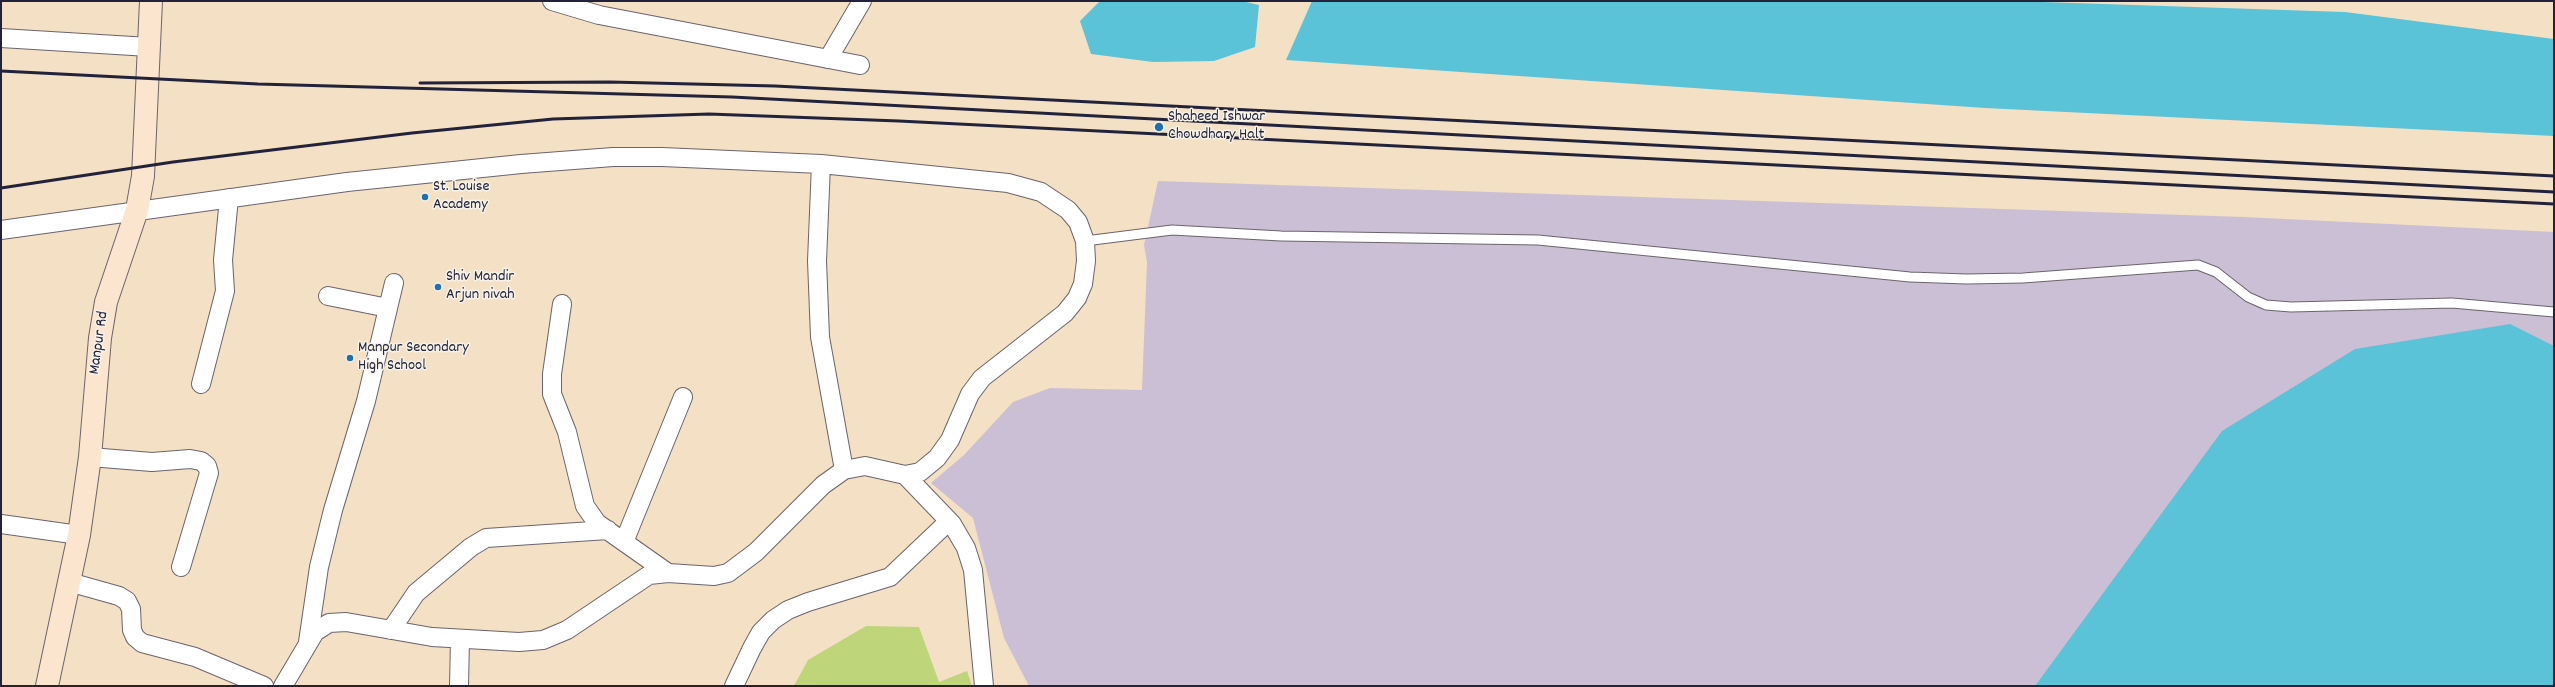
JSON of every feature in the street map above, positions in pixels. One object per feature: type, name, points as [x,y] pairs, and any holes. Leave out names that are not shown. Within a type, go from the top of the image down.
[{"type":"main road","name":"Manpur Rd","points":[[47,686],[79,535],[90,456],[95,376],[106,302],[137,210],[143,176],[151,1]]},
{"type":"street","points":[[552,1],[599,15],[860,65]]},
{"type":"street","points":[[828,59],[862,1]]},
{"type":"street","points":[[1,38],[149,47]]},
{"type":"street","points":[[1,230],[137,210],[467,169],[613,157],[662,157],[821,164],[1026,186],[1041,192],[1068,210],[1078,222],[1085,241],[1086,261],[1083,284],[1078,298],[1065,313],[982,378],[970,394],[950,440],[937,458],[920,472],[905,476],[865,466],[844,470],[823,485],[740,566],[728,573],[714,576],[656,573],[642,578],[567,630],[553,636],[519,642],[460,639],[338,622],[321,627],[308,642],[283,686]]},
{"type":"street","points":[[821,164],[817,261],[820,329],[844,470]]},
{"type":"street","points":[[201,384],[225,291],[223,260],[230,198]]},
{"type":"street","points":[[308,642],[319,567],[333,510],[366,402],[394,282]]},
{"type":"street","points":[[328,296],[388,308]]},
{"type":"street","points":[[562,304],[552,374],[552,394],[567,432],[585,506],[597,523],[668,573]]},
{"type":"street","points":[[624,542],[683,397]]},
{"type":"street","points":[[90,456],[152,462],[190,459],[201,461],[207,466],[209,473],[181,567]]},
{"type":"street","points":[[905,476],[949,521],[960,535],[973,570],[984,686]]},
{"type":"street","points":[[734,686],[761,632],[773,620],[788,610],[808,602],[890,577],[949,521]]},
{"type":"street","points":[[1,524],[79,535]]},
{"type":"street","points":[[391,630],[416,592],[471,547],[486,538],[608,530]]},
{"type":"street","points":[[69,582],[119,596],[127,601],[131,609],[132,630],[135,637],[142,642],[195,657],[264,686]]},
{"type":"street","points":[[459,686],[460,639]]},
{"type":"lane","points":[[1085,241],[1172,230],[1281,236],[1538,240],[1641,248],[1910,277],[1966,279],[2023,278],[2198,265],[2216,272],[2248,297],[2266,305],[2291,307],[2452,303],[2554,312]]},
{"type":"shaded area","points":[[1158,181],[2244,217],[2554,232],[2554,686],[1029,686],[1004,638],[973,518],[931,483],[964,455],[1013,402],[1050,388],[1142,390],[1147,262],[1144,245]]},
{"type":"green space","points":[[866,626],[919,627],[939,682],[967,671],[972,686],[794,686],[808,660]]},
{"type":"water","points":[[1100,1],[1242,1],[1259,5],[1255,47],[1214,61],[1153,62],[1091,54],[1080,21]]},
{"type":"water","points":[[1312,1],[2013,1],[2345,12],[2554,39],[2554,136],[1985,108],[1286,60]]},
{"type":"water","points":[[2510,324],[2554,346],[2554,686],[2035,686],[2222,431],[2355,349]]},
{"type":"railway","points":[[1,71],[258,84],[732,97],[2554,192]]},
{"type":"railway","points":[[420,83],[610,82],[775,86],[2554,176]]},
{"type":"railway","points":[[1,188],[173,162],[412,133],[553,119],[709,114],[899,121],[2554,204]]},
{"type":"place","name":"Shaheed Ishwar Chowdhary Halt","points":[[1159,127]]},
{"type":"place","name":"St. Louise Academy","points":[[425,197]]},
{"type":"place","name":"Shiv Mandir Arjun nivah","points":[[438,287]]},
{"type":"place","name":"Manpur Secondary High School","points":[[350,358]]}]
